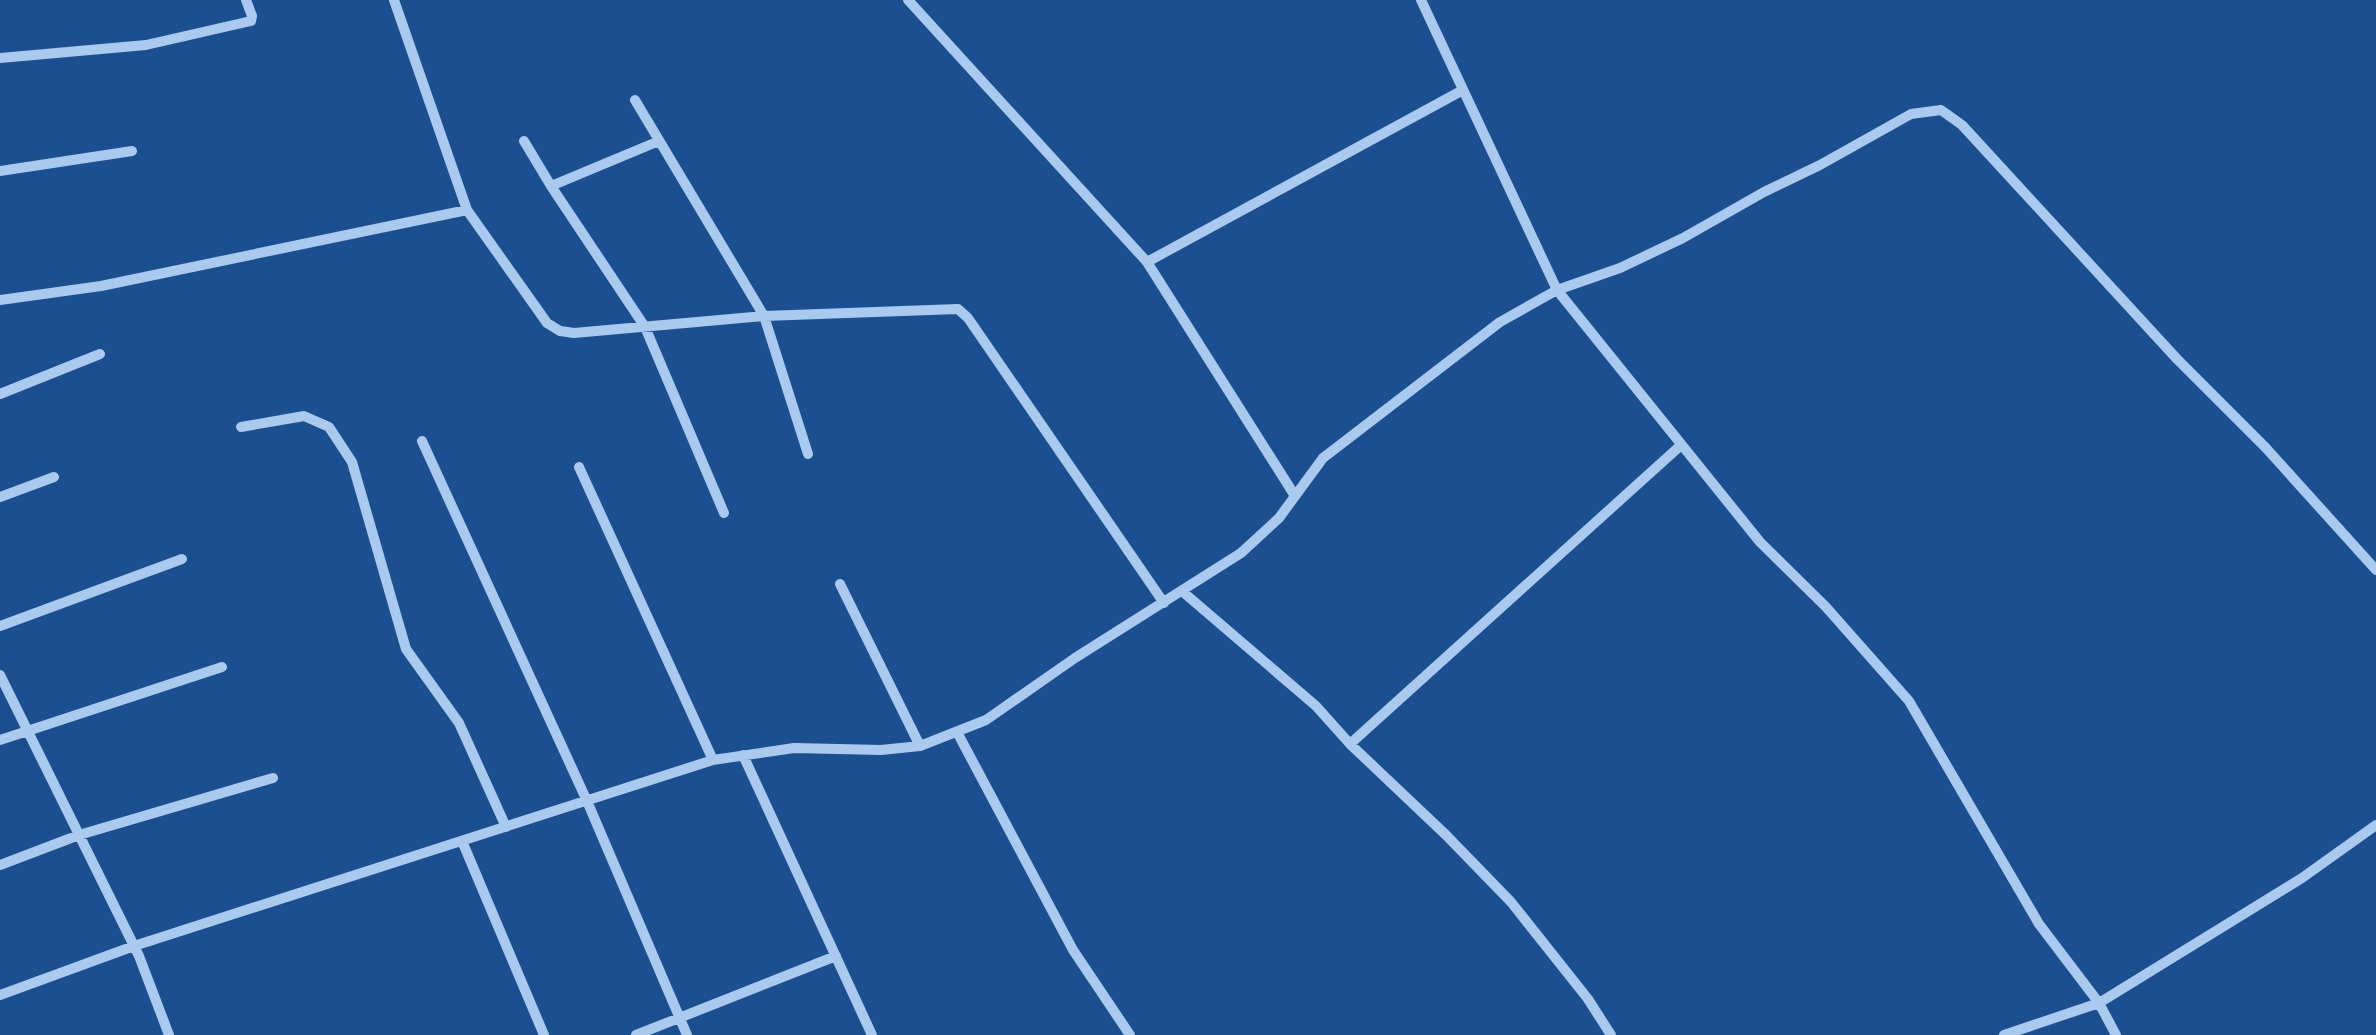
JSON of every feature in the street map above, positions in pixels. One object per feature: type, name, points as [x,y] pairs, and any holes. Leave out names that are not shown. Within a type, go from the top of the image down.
[{"type":"street","points":[[0,58],[146,45],[251,21],[252,16],[246,0]]},
{"type":"street","points":[[394,0],[467,210],[547,323],[560,331],[574,333],[764,316],[958,309],[968,318],[1164,603]]},
{"type":"street","points":[[908,0],[1147,262],[1295,496]]},
{"type":"street","points":[[1421,0],[1557,290],[1680,446],[1760,542],[1826,607],[1909,701],[2039,924],[2099,1003],[2116,1035]]},
{"type":"street","points":[[1147,262],[1463,90]]},
{"type":"street","points":[[634,100],[764,316],[808,454]]},
{"type":"street","points":[[0,995],[134,946],[713,760],[794,748],[881,750],[920,747],[986,720],[1075,658],[1241,554],[1279,518],[1323,458],[1500,322],[1557,290],[1620,267],[1683,238],[1911,114],[1941,110],[1962,125],[2177,359],[2266,448],[2376,570]]},
{"type":"street","points":[[524,141],[551,186],[645,327],[724,513]]},
{"type":"street","points":[[551,186],[659,141]]},
{"type":"street","points":[[0,171],[132,151]]},
{"type":"street","points":[[0,300],[101,286],[467,210]]},
{"type":"street","points":[[0,394],[100,354]]},
{"type":"street","points":[[241,427],[304,416],[329,427],[352,462],[406,649],[459,723],[506,826]]},
{"type":"street","points":[[422,441],[587,801],[687,1035]]},
{"type":"street","points":[[1350,744],[1680,446]]},
{"type":"street","points":[[579,467],[713,760]]},
{"type":"street","points":[[0,497],[54,477]]},
{"type":"street","points":[[0,626],[182,559]]},
{"type":"street","points":[[840,584],[920,747]]},
{"type":"street","points":[[1183,592],[1316,706],[1350,744],[1446,834],[1511,902],[1588,999],[1611,1035]]},
{"type":"street","points":[[0,740],[222,667]]},
{"type":"street","points":[[0,675],[134,946],[169,1035]]},
{"type":"street","points":[[957,732],[1073,950],[1130,1035]]},
{"type":"street","points":[[743,755],[872,1035]]},
{"type":"street","points":[[0,865],[79,835],[273,778]]},
{"type":"street","points":[[2004,1035],[2099,1003],[2302,878],[2376,825]]},
{"type":"street","points":[[462,841],[544,1035]]},
{"type":"street","points":[[636,1035],[836,956]]}]
